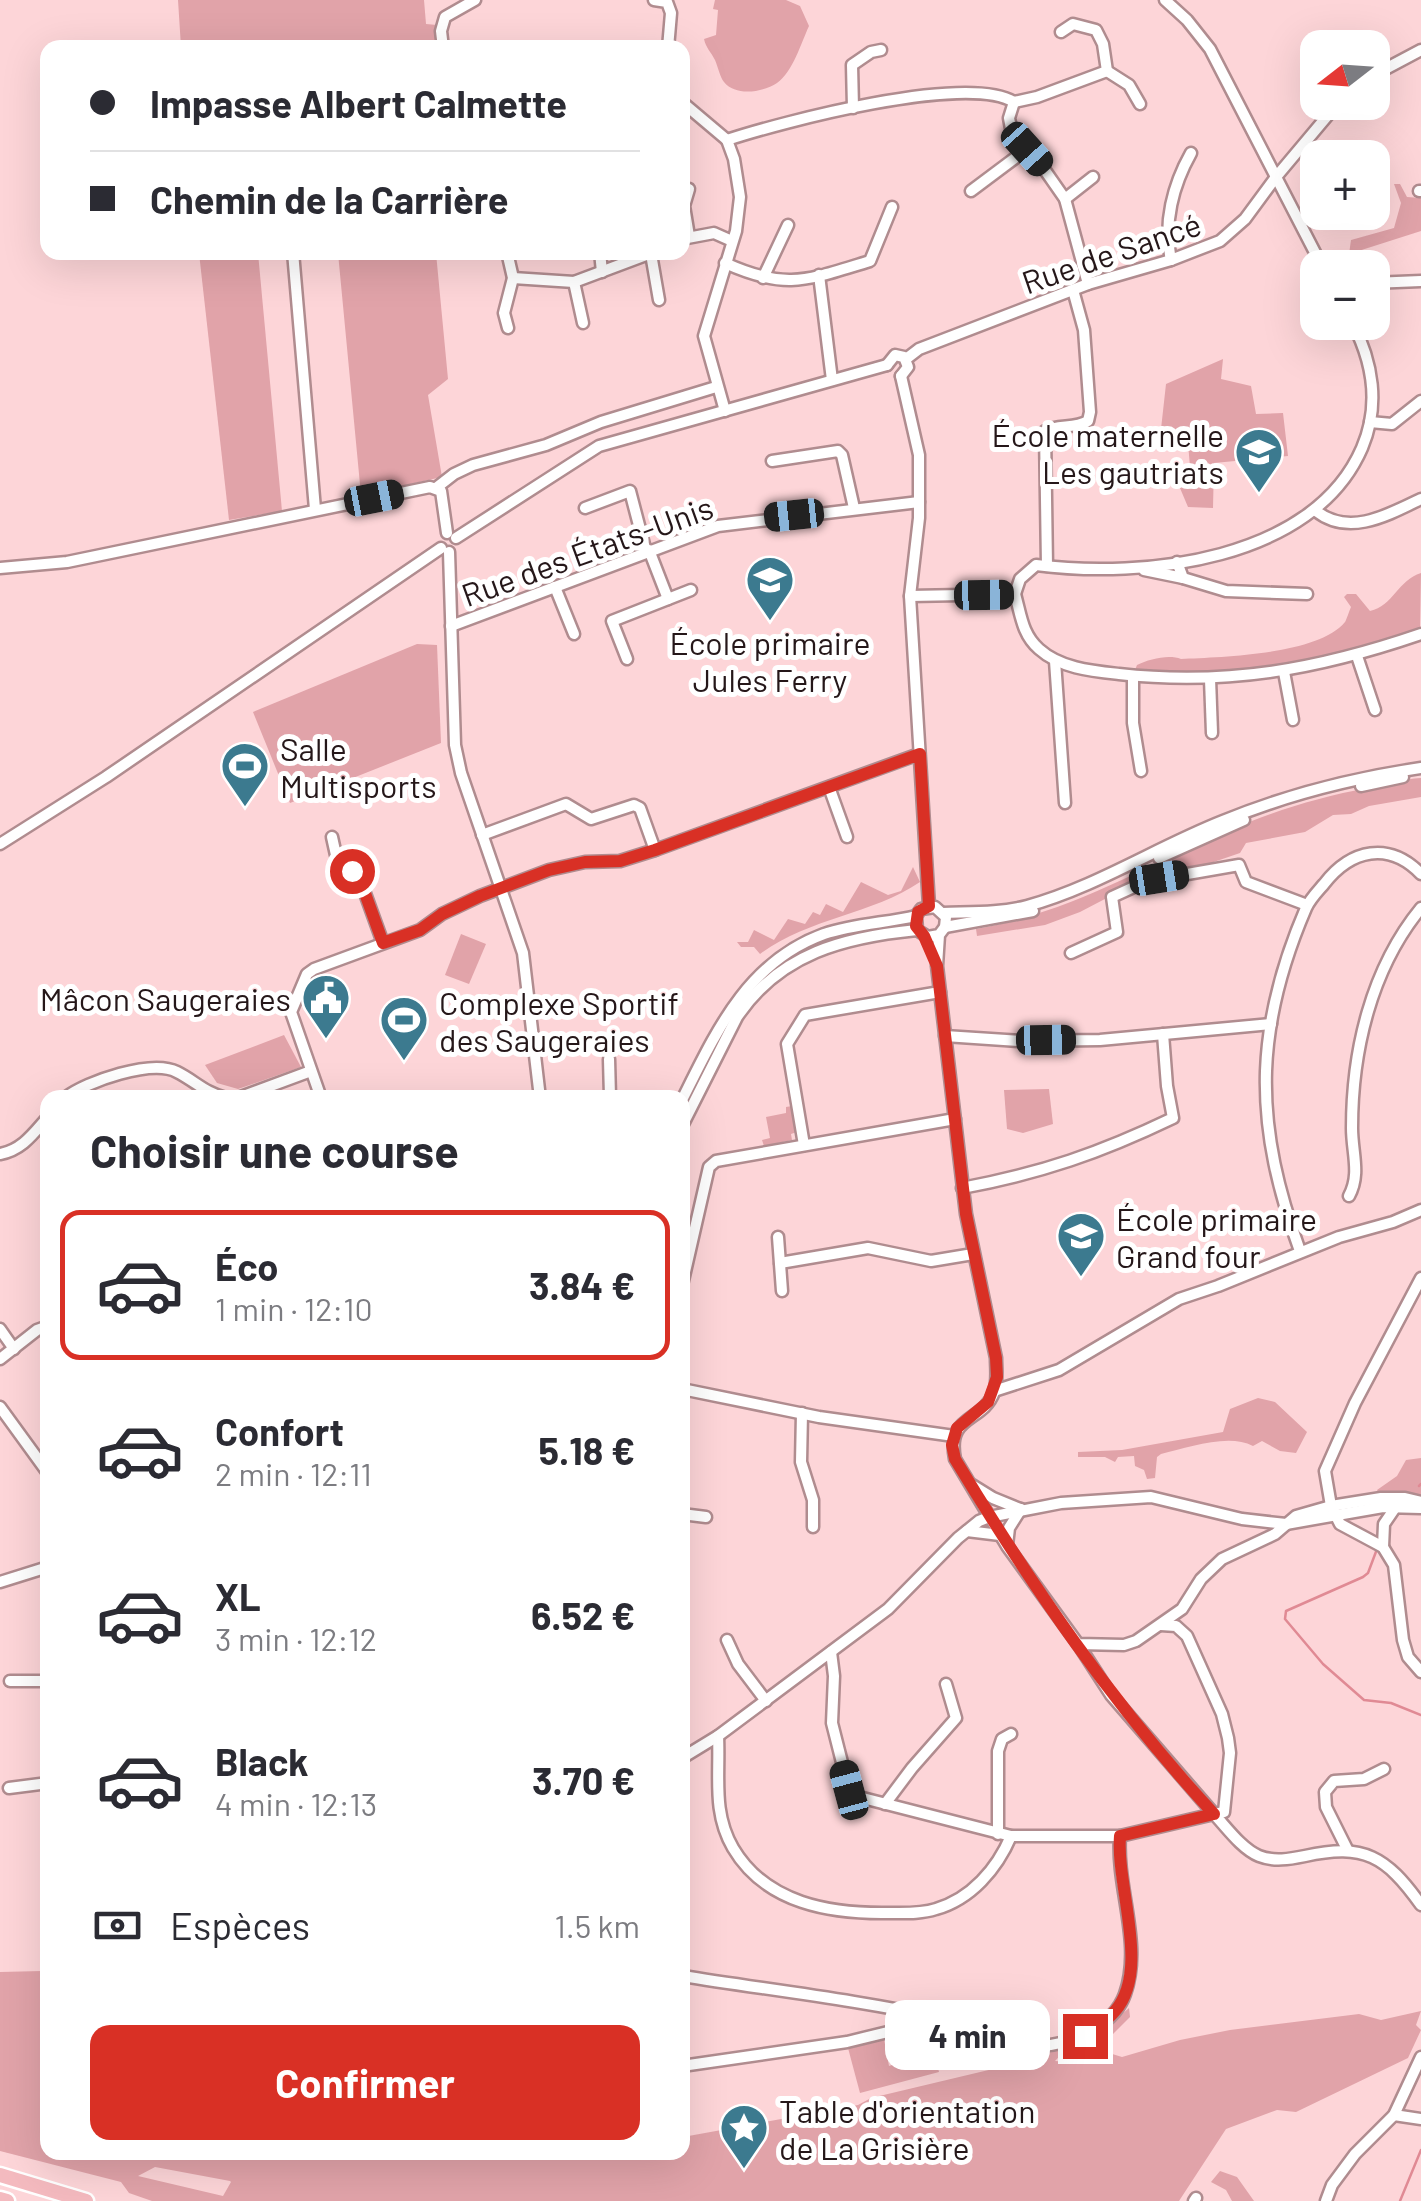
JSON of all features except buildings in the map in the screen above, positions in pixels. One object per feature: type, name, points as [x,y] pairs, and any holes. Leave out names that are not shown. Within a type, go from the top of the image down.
[{"type":"highway","points":[[0,2175],[86,2201]]},
{"type":"highway","points":[[0,2199],[7,2201]]},
{"type":"street","points":[[442,40],[445,17],[475,0]]},
{"type":"street","points":[[654,0],[667,2],[671,13],[669,40]]},
{"type":"street","points":[[1165,0],[1210,49],[1314,250]]},
{"type":"street","points":[[1061,32],[1073,24],[1096,30],[1103,44],[1107,71],[1129,85],[1140,104]]},
{"type":"street","points":[[853,108],[852,65],[880,50]]},
{"type":"street","points":[[1390,66],[1421,50]]},
{"type":"street","points":[[727,140],[907,98],[998,94],[1014,102],[1107,71]]},
{"type":"street","points":[[1014,102],[1009,125],[1012,134],[1065,199],[1088,284]]},
{"type":"street","points":[[690,109],[727,140],[740,197],[732,241],[704,336],[724,410]]},
{"type":"street","name":"Rue de Sancé","points":[[906,359],[919,349],[1088,284],[1220,241],[1235,230],[1324,120]]},
{"type":"street","points":[[971,191],[1027,149]]},
{"type":"street","points":[[1171,260],[1166,230],[1181,170],[1191,153]]},
{"type":"street","points":[[1065,199],[1093,178]]},
{"type":"street","points":[[725,263],[778,282],[870,261],[892,207]]},
{"type":"street","points":[[762,278],[788,225]]},
{"type":"street","points":[[690,237],[714,233],[732,241]]},
{"type":"street","points":[[293,260],[315,509]]},
{"type":"street","points":[[508,328],[504,314],[513,278],[509,260]]},
{"type":"street","points":[[601,260],[602,272]]},
{"type":"street","points":[[513,278],[574,282],[634,260]]},
{"type":"street","points":[[654,260],[659,300]]},
{"type":"street","points":[[819,275],[832,380]]},
{"type":"street","points":[[1390,283],[1421,281]]},
{"type":"street","points":[[574,282],[583,323]]},
{"type":"street","points":[[1046,566],[1045,431],[1083,425],[1090,412],[1084,330],[1073,290]]},
{"type":"street","points":[[1360,340],[1371,374],[1370,422],[1353,468],[1316,511],[1268,538],[1178,562],[1138,569],[1082,570],[1036,565],[1020,579],[1016,594],[1026,634],[1055,661],[1091,671],[1133,676],[1210,679],[1284,672],[1358,656],[1421,634]]},
{"type":"street","points":[[539,1090],[523,952],[461,772],[456,745],[451,626],[445,550],[440,538],[452,535],[599,446],[887,365],[894,355],[906,359],[908,367],[901,376]]},
{"type":"street","points":[[887,365],[892,375],[901,376]]},
{"type":"street","points":[[901,376],[916,436],[920,502],[910,596],[929,906]]},
{"type":"street","points":[[0,568],[67,562],[315,509],[436,488],[472,465],[546,445],[601,422],[716,387]]},
{"type":"street","points":[[1370,422],[1392,424],[1421,400]]},
{"type":"street","points":[[772,460],[838,450],[854,508]]},
{"type":"street","points":[[436,488],[441,491],[452,535]]},
{"type":"street","points":[[585,508],[630,491],[668,599]]},
{"type":"street","points":[[1316,511],[1341,524],[1383,518],[1421,499]]},
{"type":"street","name":"Rue des États-Unis","points":[[451,626],[736,521],[920,502]]},
{"type":"street","points":[[0,844],[445,550]]},
{"type":"street","points":[[1178,562],[1184,578]]},
{"type":"street","points":[[1138,569],[1226,592],[1307,594]]},
{"type":"street","points":[[555,587],[574,634]]},
{"type":"street","points":[[627,659],[612,620],[692,590]]},
{"type":"street","points":[[910,596],[1016,594]]},
{"type":"street","points":[[1358,656],[1375,710]]},
{"type":"street","points":[[1055,661],[1066,803]]},
{"type":"street","points":[[1284,672],[1292,720]]},
{"type":"street","points":[[1133,676],[1133,723],[1141,770]]},
{"type":"street","points":[[1210,679],[1212,733]]},
{"type":"street","points":[[318,1090],[291,1012],[307,974],[420,930],[442,914],[500,887],[567,864],[620,861],[655,850],[920,754]]},
{"type":"street","points":[[687,1090],[746,988],[790,951],[824,934],[916,916],[929,906],[944,913],[1024,906],[1070,892],[1191,834],[1278,800],[1349,781],[1421,770]]},
{"type":"street","points":[[690,1110],[748,1002],[777,973],[829,945],[869,935],[942,931],[1024,914],[1069,899],[1274,808],[1421,770]]},
{"type":"street","points":[[829,787],[848,837]]},
{"type":"street","points":[[482,835],[566,804],[591,820],[634,805],[640,808],[655,850]]},
{"type":"street","points":[[332,837],[336,854],[362,885],[383,943]]},
{"type":"street","points":[[1300,1251],[1281,1199],[1271,1151],[1266,1073],[1282,973],[1307,905],[1331,875],[1359,854],[1394,855],[1421,874]]},
{"type":"street","points":[[1118,946],[1112,897],[1147,881],[1239,865],[1246,882],[1307,905]]},
{"type":"street","points":[[1349,1196],[1358,1180],[1352,1129],[1361,1034],[1392,951],[1421,908]]},
{"type":"street","points":[[944,913],[937,966],[962,1188],[996,1358],[994,1391],[988,1402],[957,1428],[955,1459],[1007,1546],[1120,1705],[1253,1854],[1289,1859],[1347,1849],[1374,1857],[1421,1887]]},
{"type":"street","points":[[916,916],[937,966]]},
{"type":"street","points":[[1071,953],[1117,932]]},
{"type":"street","points":[[804,1144],[787,1044],[805,1016],[940,992]]},
{"type":"street","points":[[945,1036],[1020,1041],[1100,1040],[1272,1024]]},
{"type":"street","points":[[962,1188],[1054,1168],[1107,1150],[1173,1118],[1166,1086],[1163,1034]]},
{"type":"street","points":[[609,1059],[610,1090]]},
{"type":"street","points":[[82,1090],[108,1078],[151,1067],[176,1071],[193,1090]]},
{"type":"street","points":[[260,1090],[312,1071]]},
{"type":"street","points":[[690,1250],[709,1168],[727,1158],[955,1118]]},
{"type":"street","points":[[0,1154],[27,1141],[40,1126]]},
{"type":"street","points":[[994,1391],[1059,1370],[1179,1298],[1421,1210]]},
{"type":"street","points":[[778,1238],[782,1291]]},
{"type":"street","points":[[780,1263],[868,1248],[931,1261],[973,1254]]},
{"type":"street","points":[[1421,1278],[1325,1471],[1333,1512],[1340,1524],[1383,1547],[1394,1565],[1403,1640],[1408,1657],[1421,1672]]},
{"type":"street","points":[[0,1329],[14,1348]]},
{"type":"street","points":[[0,1359],[40,1331]]},
{"type":"street","points":[[690,1391],[954,1436]]},
{"type":"street","points":[[0,1407],[40,1462]]},
{"type":"street","points":[[802,1413],[801,1462],[813,1500],[813,1527]]},
{"type":"street","points":[[970,1484],[1020,1509]]},
{"type":"street","points":[[690,1753],[888,1609],[967,1531],[989,1517],[1020,1509],[1151,1497],[1286,1524],[1380,1498],[1405,1498],[1421,1504]]},
{"type":"street","points":[[1333,1512],[1421,1504]]},
{"type":"street","points":[[1383,1547],[1384,1524],[1395,1508]]},
{"type":"street","points":[[1007,1546],[1009,1528],[1020,1509]]},
{"type":"street","points":[[690,1515],[706,1517]]},
{"type":"street","points":[[1078,1644],[1124,1646],[1136,1642],[1182,1609],[1212,1568],[1286,1524]]},
{"type":"street","points":[[967,1531],[1000,1534]]},
{"type":"street","points":[[0,1582],[40,1570]]},
{"type":"street","points":[[831,1652],[832,1723],[849,1790],[867,1802],[1011,1836],[1120,1836],[1224,1812],[1230,1753],[1222,1714],[1187,1636],[1176,1626],[1160,1625]]},
{"type":"street","points":[[726,1640],[738,1664],[766,1701]]},
{"type":"street","points":[[1096,1672],[1101,1645]]},
{"type":"street","points":[[10,1681],[40,1682]]},
{"type":"street","points":[[885,1804],[956,1718],[946,1684]]},
{"type":"street","points":[[998,1834],[998,1751],[1002,1739],[1011,1734]]},
{"type":"street","points":[[718,1736],[718,1812],[734,1849],[756,1876],[804,1904],[870,1914],[936,1909],[981,1883],[1011,1836]]},
{"type":"street","points":[[1347,1849],[1326,1807],[1324,1798],[1329,1784],[1364,1779],[1384,1769]]},
{"type":"street","points":[[9,1788],[40,1784]]},
{"type":"street","points":[[690,1977],[943,2018],[1010,2034],[1036,2046],[1085,2036],[1116,2011],[1131,1969],[1120,1836]]},
{"type":"street","points":[[1396,1872],[1421,1904]]},
{"type":"street","points":[[690,2065],[847,2042],[943,2018]]},
{"type":"street","points":[[1326,2201],[1332,2185],[1355,2154],[1394,2115],[1421,2057]]},
{"type":"street","points":[[1394,2115],[1421,2119]]},
{"type":"shaded area","points":[[178,0],[424,0],[426,24],[437,25],[438,40],[181,40]]},
{"type":"shaded area","points":[[715,0],[786,0],[800,6],[809,26],[792,65],[777,83],[750,92],[735,90],[724,82],[704,39],[716,35]]},
{"type":"shaded area","points":[[1394,184],[1400,184],[1407,197],[1421,198],[1421,231],[1362,250],[1350,250],[1351,240],[1394,228],[1401,203]]},
{"type":"shaded area","points":[[200,260],[259,260],[282,511],[229,520]]},
{"type":"shaded area","points":[[339,260],[437,260],[448,379],[428,395],[442,477],[361,495]]},
{"type":"shaded area","points":[[1223,359],[1221,379],[1251,386],[1256,414],[1283,413],[1288,456],[1214,463],[1213,508],[1188,507],[1177,481],[1191,479],[1188,443],[1160,438],[1166,384]]},
{"type":"shaded area","points":[[1421,573],[1420,629],[1317,660],[1241,674],[1168,676],[1135,670],[1137,665],[1159,658],[1243,655],[1314,641],[1345,622],[1351,607],[1344,597],[1347,594],[1356,594],[1370,611]]},
{"type":"shaded area","points":[[417,644],[437,645],[441,743],[290,803],[253,712]]},
{"type":"shaded area","points":[[1421,778],[1421,797],[1333,815],[1305,832],[1246,843],[1240,853],[1199,867],[1147,877],[1080,912],[1045,925],[977,936],[976,929],[1075,900],[1279,811]]},
{"type":"shaded area","points":[[913,867],[920,882],[901,893],[798,932],[760,954],[754,947],[741,947],[737,942],[748,942],[754,930],[774,940],[788,919],[805,924],[813,912],[820,915],[826,904],[843,912],[861,882],[888,895],[901,891]]},
{"type":"shaded area","points":[[461,934],[486,944],[469,984],[445,975]]},
{"type":"shaded area","points":[[284,1035],[301,1067],[238,1089],[217,1083],[205,1065]]},
{"type":"shaded area","points":[[1049,1089],[1053,1124],[1023,1133],[1007,1129],[1004,1090]]},
{"type":"shaded area","points":[[792,1106],[797,1132],[791,1134],[792,1140],[764,1146],[762,1140],[770,1138],[766,1117],[786,1113],[786,1107]]},
{"type":"shaded area","points":[[1258,1398],[1275,1402],[1307,1432],[1296,1453],[1280,1451],[1262,1441],[1253,1446],[1232,1441],[1208,1443],[1161,1454],[1157,1457],[1155,1478],[1147,1479],[1144,1470],[1135,1466],[1134,1456],[1118,1457],[1115,1462],[1105,1457],[1078,1457],[1078,1452],[1122,1450],[1223,1432],[1230,1409]]},
{"type":"shaded area","points":[[1421,1458],[1421,1497],[1379,1494],[1377,1490],[1397,1476],[1406,1460]]},
{"type":"shaded area","points":[[40,1971],[40,2160],[690,2160],[690,2136],[858,2105],[871,2098],[1018,2063],[1070,2045],[1055,2061],[1067,2062],[1129,2008],[1130,2017],[1109,2038],[1109,2053],[1122,2057],[1230,2030],[1359,2014],[1381,2020],[1421,2011],[1416,2025],[1421,2030],[1408,2058],[1296,2112],[1277,2110],[1226,2129],[1179,2201],[152,2201],[129,2193],[121,2182],[0,2151],[0,1972]],"holes":[[[155,2167],[231,2182],[223,2196],[138,2176]]]},
{"type":"shaded area","points":[[884,2039],[889,2066],[934,2052],[939,2072],[860,2093],[848,2048]]},
{"type":"shaded area","points":[[1220,2171],[1237,2177],[1254,2201],[1232,2201],[1226,2190],[1211,2182]]},
{"type":"waterway","points":[[1377,1549],[1363,1577],[1286,1611],[1285,1619],[1323,1664],[1364,1700],[1391,1703],[1421,1715]]},
{"type":"waterway","points":[[1400,2201],[1421,2150]]},
{"type":"place","name":"École maternelle Les gautriats","points":[[1259,494]]},
{"type":"place","name":"École primaire Jules Ferry","points":[[770,622]]},
{"type":"place","name":"Salle Multisports","points":[[245,808]]},
{"type":"place","name":"Mâcon Saugeraies","points":[[326,1040]]},
{"type":"place","name":"Complexe Sportif des Saugeraies","points":[[404,1062]]},
{"type":"place","name":"École primaire Grand four","points":[[1081,1278]]},
{"type":"place","name":"Table d'orientation de La Grisière","points":[[744,2170]]},
{"type":"route","points":[[352,871],[362,885],[383,943],[420,930],[442,914],[500,887],[567,864],[620,861],[655,850],[920,754],[929,906],[918,912],[916,926],[937,966],[966,1214],[997,1377],[988,1402],[957,1428],[952,1445],[955,1459],[1007,1546],[1111,1695],[1214,1814],[1120,1836],[1131,1969],[1116,2011],[1085,2036]]}]
